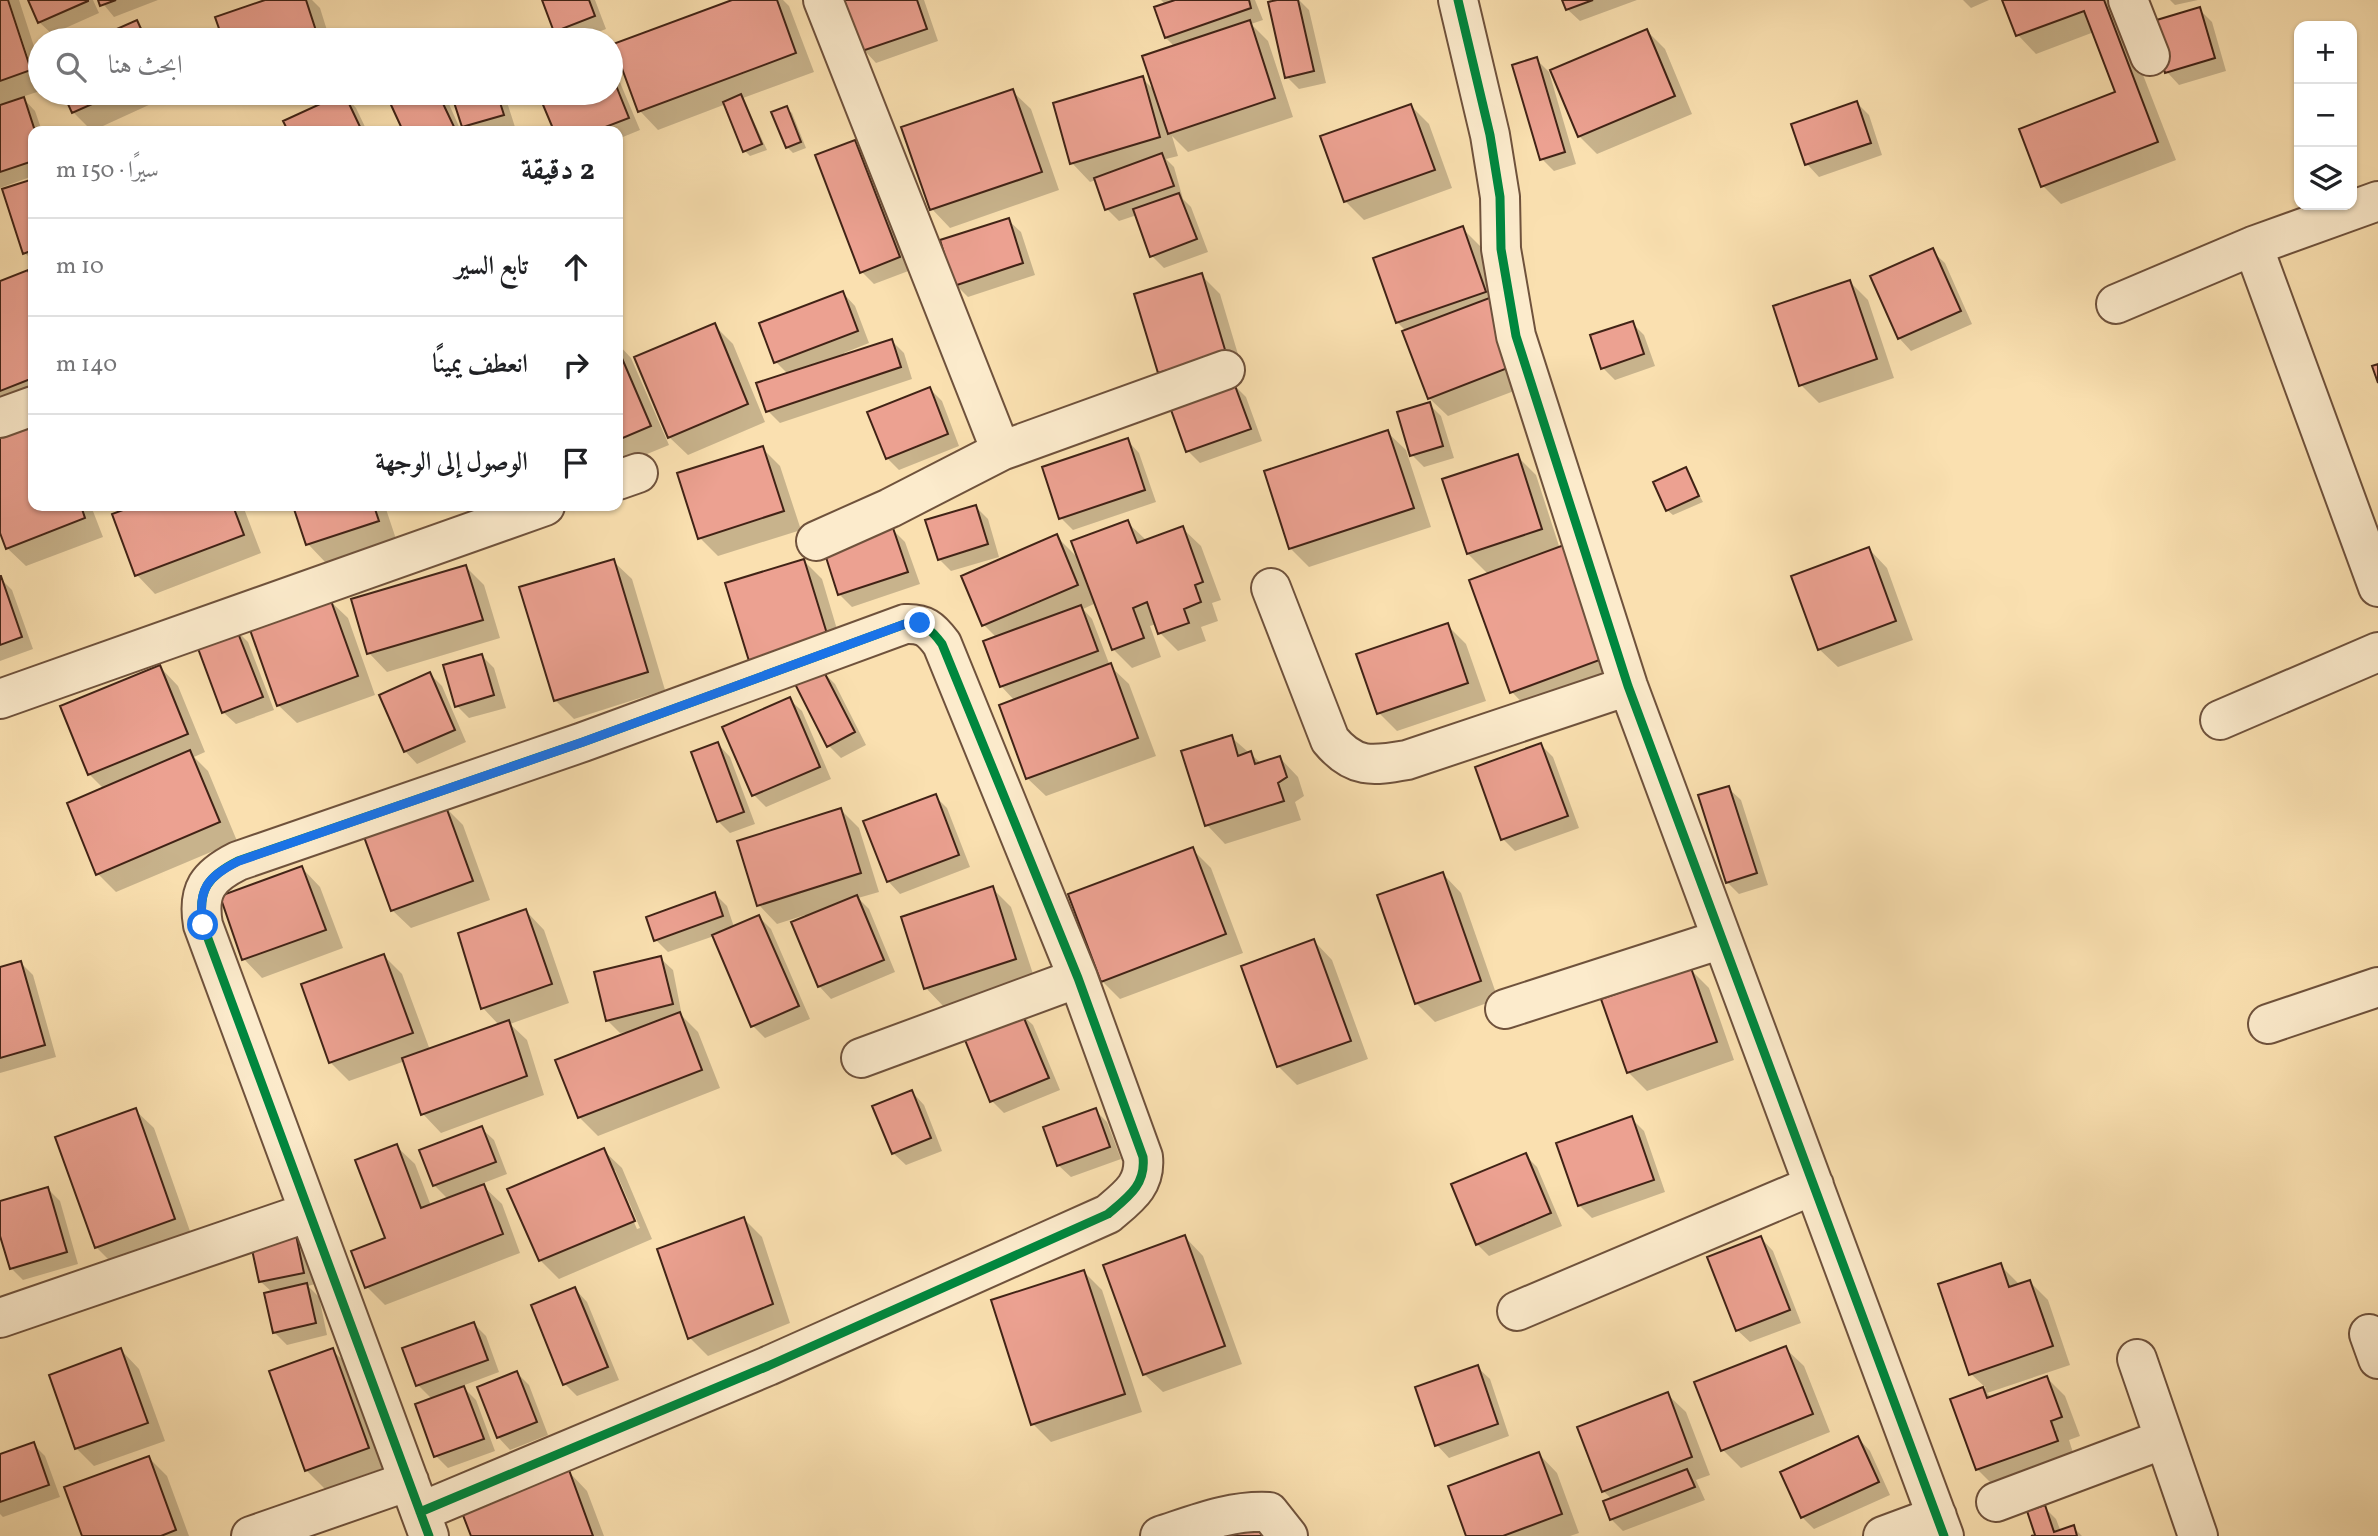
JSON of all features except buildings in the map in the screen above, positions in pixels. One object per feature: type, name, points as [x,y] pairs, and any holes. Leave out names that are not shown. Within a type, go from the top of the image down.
[{"type":"street","points":[[823,0],[1001,451]]},
{"type":"street","points":[[1458,0],[1490,135],[1500,197],[1501,249],[1516,336],[1628,686],[1941,1526],[1883,1536]]},
{"type":"street","points":[[2128,0],[2150,56]]},
{"type":"street","points":[[2116,304],[2253,246],[2378,201]]},
{"type":"street","points":[[2253,246],[2378,587]]},
{"type":"street","points":[[816,541],[891,509],[1001,451],[1224,370]]},
{"type":"street","points":[[0,418],[28,408]]},
{"type":"street","points":[[0,698],[531,511]]},
{"type":"street","points":[[1271,588],[1330,740],[1344,757],[1374,766],[1406,760],[1628,686]]},
{"type":"street","points":[[251,1536],[419,1510],[768,1366],[1108,1214],[1138,1188],[1144,1171],[1143,1157],[1078,978],[942,644],[931,630],[920,623],[905,624],[583,742],[239,861],[217,872],[207,884],[200,906],[203,925],[419,1510]]},
{"type":"street","points":[[2220,720],[2378,652]]},
{"type":"street","points":[[1505,1009],[1722,939]]},
{"type":"street","points":[[861,1058],[1078,978]]},
{"type":"street","points":[[2268,1024],[2378,987]]},
{"type":"street","points":[[1517,1311],[1814,1185]]},
{"type":"street","points":[[0,1318],[309,1212]]},
{"type":"street","points":[[2137,1359],[2198,1536]]},
{"type":"street","points":[[1996,1502],[2164,1439]]},
{"type":"street","points":[[1160,1536],[1221,1516],[1250,1511],[1269,1512],[1289,1536]]},
{"type":"cycle path","points":[[1458,0],[1490,135],[1500,197],[1501,249],[1516,336],[1628,686],[1944,1536]]},
{"type":"cycle path","points":[[420,1512],[768,1366],[1108,1214],[1129,1196],[1139,1183],[1143,1157],[1078,978],[942,644],[926,628],[905,624],[583,742],[238,861],[219,872],[207,886],[202,902],[203,925],[429,1536]]},
{"type":"route","points":[[203,925],[200,906],[207,884],[217,872],[239,861],[583,742],[905,624],[920,623]]}]
